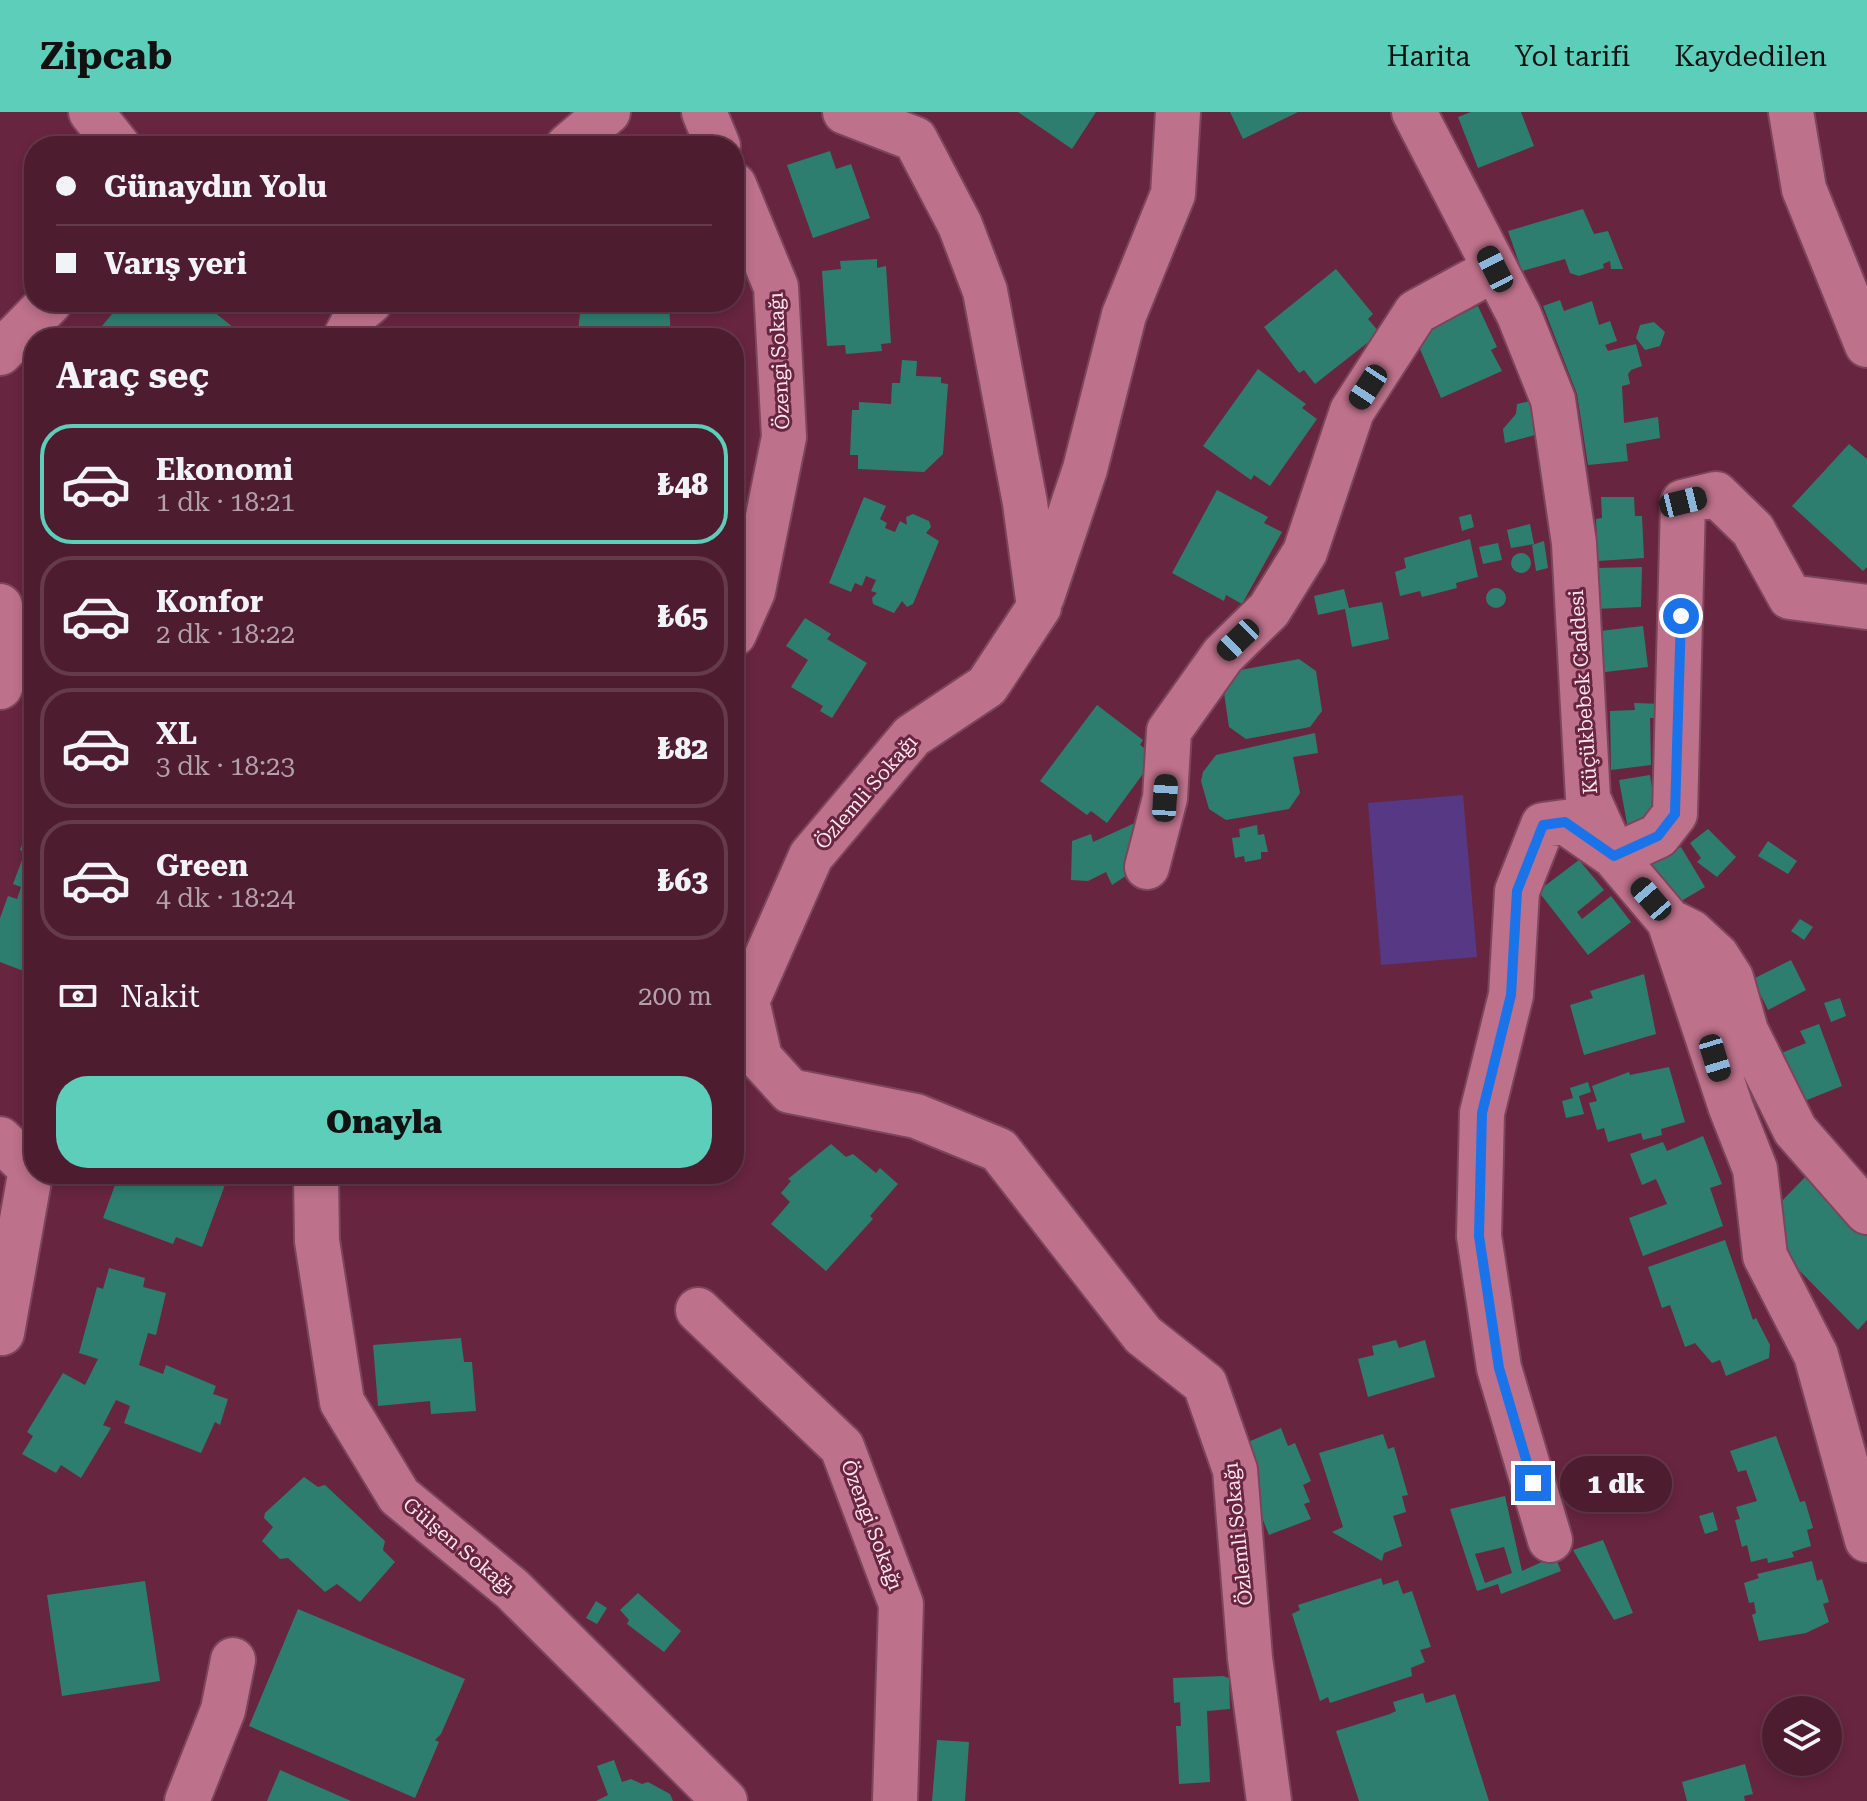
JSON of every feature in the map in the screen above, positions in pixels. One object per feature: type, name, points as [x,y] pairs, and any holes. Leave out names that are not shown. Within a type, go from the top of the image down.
[{"type":"street","points":[[91,112],[110,136]]},
{"type":"street","points":[[580,136],[608,112]]},
{"type":"street","points":[[704,112],[714,136]]},
{"type":"street","points":[[845,112],[923,126],[985,291],[1025,503],[1039,607]]},
{"type":"street","name":"Özlemli Sokağı","points":[[1178,112],[1173,194],[1124,315],[1085,469],[1039,607],[987,686],[912,736],[811,856],[747,1001],[760,1058],[790,1091],[916,1116],[999,1150],[1143,1335],[1205,1384],[1235,1470],[1250,1658],[1269,1801]]},
{"type":"street","name":"Küçükbebek Caddesi","points":[[1414,112],[1519,315],[1553,400],[1574,543],[1588,798],[1614,856],[1669,921],[1691,932],[1717,956],[1731,978],[1746,1031],[1795,1130],[1867,1212]]},
{"type":"street","points":[[1791,112],[1804,189],[1867,345]]},
{"type":"street","name":"Özengi Sokağı","points":[[744,209],[776,287],[784,437],[753,591],[744,611]]},
{"type":"street","points":[[1147,867],[1165,798],[1169,731],[1223,655],[1269,610],[1305,552],[1352,411],[1416,312],[1495,269]]},
{"type":"street","points":[[25,328],[40,312]]},
{"type":"street","points":[[0,353],[24,329]]},
{"type":"street","points":[[1550,1540],[1497,1353],[1479,1236],[1482,1113],[1511,995],[1517,891],[1543,825],[1565,822],[1614,856],[1658,836],[1675,814],[1683,502],[1716,494],[1753,530],[1790,597],[1867,607]]},
{"type":"street","points":[[0,606],[12,659],[0,687]]},
{"type":"street","points":[[1669,921],[1731,1108],[1755,1169],[1765,1256],[1816,1355],[1867,1540]]},
{"type":"street","points":[[0,1139],[24,1162]]},
{"type":"street","points":[[2,1333],[28,1184]]},
{"type":"street","name":"Gülşen Sokağı","points":[[316,1184],[317,1241],[342,1402],[399,1496],[512,1589],[725,1801]]},
{"type":"street","name":"Özengi Sokağı","points":[[698,1310],[842,1447],[901,1604],[895,1801]]},
{"type":"street","points":[[187,1801],[223,1710],[233,1660]]},
{"type":"shaded area","points":[[1463,795],[1477,957],[1381,965],[1368,803]]},
{"type":"building","points":[[1018,112],[1096,112],[1072,149]]},
{"type":"building","points":[[1230,112],[1298,112],[1243,139]]},
{"type":"building","points":[[1471,112],[1521,112],[1534,146],[1478,168],[1458,117]]},
{"type":"building","points":[[830,151],[836,169],[851,164],[870,218],[813,238],[787,165]]},
{"type":"building","points":[[1583,209],[1594,234],[1608,231],[1623,269],[1611,269],[1610,261],[1603,264],[1604,268],[1579,276],[1570,273],[1565,259],[1522,271],[1508,231]]},
{"type":"building","points":[[877,259],[877,268],[886,266],[891,343],[881,344],[882,351],[846,354],[845,345],[827,346],[822,271],[841,269],[840,261]]},
{"type":"building","points":[[1336,269],[1373,314],[1368,319],[1380,333],[1315,384],[1304,370],[1299,373],[1264,327]]},
{"type":"building","points":[[1560,300],[1564,311],[1592,301],[1599,325],[1610,321],[1617,341],[1605,345],[1608,351],[1636,344],[1642,366],[1631,370],[1628,374],[1630,384],[1622,386],[1624,423],[1658,417],[1660,438],[1626,444],[1628,461],[1588,465],[1577,394],[1543,306]]},
{"type":"building","points":[[1478,306],[1497,347],[1491,350],[1502,371],[1441,398],[1414,335],[1440,313],[1453,318]]},
{"type":"building","points":[[114,312],[214,312],[234,328],[100,328]]},
{"type":"building","points":[[580,312],[670,312],[670,328],[578,328]]},
{"type":"building","points":[[1654,322],[1665,332],[1660,346],[1645,350],[1636,338],[1640,325]]},
{"type":"building","points":[[902,360],[917,361],[916,376],[941,377],[941,383],[948,384],[943,454],[924,472],[858,469],[858,455],[850,455],[852,410],[859,410],[859,402],[891,404],[892,383],[900,383]]},
{"type":"building","points":[[1258,369],[1306,404],[1302,408],[1317,419],[1270,486],[1254,475],[1251,480],[1203,446]]},
{"type":"building","points":[[1530,401],[1535,435],[1505,443],[1503,429],[1516,414],[1517,404]]},
{"type":"building","points":[[1849,444],[1867,459],[1867,567],[1863,571],[1792,506]]},
{"type":"building","points":[[1217,490],[1268,517],[1264,523],[1282,532],[1242,604],[1226,595],[1224,601],[1172,573]]},
{"type":"building","points":[[864,497],[886,506],[880,519],[887,523],[885,528],[895,532],[900,521],[907,525],[906,517],[913,514],[929,521],[931,527],[926,533],[939,541],[913,604],[907,607],[902,601],[894,613],[873,604],[872,598],[877,593],[871,591],[876,580],[866,576],[862,586],[855,583],[851,592],[829,583]]},
{"type":"building","points":[[1601,497],[1634,497],[1635,516],[1642,516],[1644,558],[1598,561],[1596,519],[1602,518]]},
{"type":"building","points":[[1471,514],[1474,527],[1462,531],[1459,517]]},
{"type":"building","points":[[1530,524],[1534,544],[1511,548],[1507,530]]},
{"type":"building","points":[[1470,539],[1478,577],[1456,583],[1457,588],[1422,597],[1420,591],[1400,596],[1395,572],[1406,568],[1404,558]]},
{"type":"building","points":[[1544,541],[1548,568],[1536,571],[1532,545]]},
{"type":"building","points":[[1498,543],[1502,560],[1483,564],[1479,547]]},
{"type":"building","points":[[1521,553],[1528,556],[1531,563],[1528,570],[1521,573],[1514,570],[1511,563],[1514,556]]},
{"type":"building","points":[[1642,567],[1641,607],[1595,609],[1596,568]]},
{"type":"building","points":[[1496,588],[1503,591],[1506,598],[1503,605],[1496,608],[1489,605],[1486,598],[1489,591]]},
{"type":"building","points":[[1344,589],[1349,608],[1382,602],[1389,639],[1352,647],[1345,609],[1318,615],[1314,596]]},
{"type":"building","points":[[805,618],[831,634],[827,639],[867,663],[832,718],[820,711],[823,706],[791,687],[808,660],[786,646]]},
{"type":"building","points":[[1643,626],[1648,667],[1605,672],[1600,631]]},
{"type":"building","points":[[1299,659],[1316,671],[1322,711],[1310,727],[1246,739],[1229,727],[1223,686],[1235,671]]},
{"type":"building","points":[[1634,703],[1664,704],[1664,718],[1650,718],[1651,765],[1611,770],[1610,711],[1635,710]]},
{"type":"building","points":[[1097,705],[1143,740],[1140,745],[1156,756],[1107,823],[1091,811],[1087,815],[1040,781]]},
{"type":"building","points":[[1315,733],[1318,753],[1293,757],[1300,793],[1289,809],[1226,820],[1209,809],[1201,781],[1203,772],[1216,755]]},
{"type":"building","points":[[1650,775],[1658,824],[1628,829],[1619,780]]},
{"type":"building","points":[[1137,822],[1132,872],[1112,885],[1106,872],[1088,881],[1071,880],[1072,841],[1091,834],[1093,842]]},
{"type":"building","points":[[1257,825],[1258,835],[1264,834],[1268,852],[1261,852],[1261,859],[1245,862],[1244,856],[1235,858],[1232,838],[1240,837],[1239,829]]},
{"type":"building","points":[[1708,829],[1736,857],[1717,877],[1697,862],[1701,858],[1690,843]]},
{"type":"building","points":[[1768,841],[1797,861],[1788,874],[1758,856]]},
{"type":"building","points":[[1681,847],[1705,887],[1671,907],[1647,864]]},
{"type":"building","points":[[24,855],[24,971],[0,962],[0,918],[8,896],[17,899],[21,887],[13,884]]},
{"type":"building","points":[[1579,860],[1604,890],[1577,912],[1582,919],[1611,896],[1631,922],[1588,955],[1538,891]]},
{"type":"building","points":[[1800,919],[1813,927],[1804,940],[1791,931]]},
{"type":"building","points":[[1791,960],[1806,990],[1768,1010],[1753,979]]},
{"type":"building","points":[[1644,974],[1656,1034],[1584,1055],[1570,1005],[1593,998],[1590,991]]},
{"type":"building","points":[[1840,998],[1846,1016],[1831,1022],[1824,1003]]},
{"type":"building","points":[[1819,1024],[1842,1086],[1797,1104],[1779,1054],[1806,1043],[1800,1031]]},
{"type":"building","points":[[1669,1067],[1685,1122],[1661,1129],[1662,1135],[1643,1140],[1641,1133],[1608,1142],[1604,1128],[1597,1130],[1589,1103],[1597,1101],[1592,1086],[1629,1072],[1630,1075]]},
{"type":"building","points":[[1588,1082],[1591,1092],[1579,1096],[1584,1114],[1566,1118],[1562,1101],[1573,1098],[1570,1088]]},
{"type":"building","points":[[1703,1136],[1722,1184],[1710,1188],[1723,1226],[1643,1256],[1629,1218],[1667,1204],[1656,1179],[1642,1185],[1630,1154],[1663,1142],[1667,1151]]},
{"type":"building","points":[[831,1144],[846,1157],[853,1154],[876,1173],[880,1168],[898,1184],[870,1216],[873,1219],[826,1271],[771,1224],[790,1202],[781,1193],[791,1181],[788,1179]]},
{"type":"building","points":[[1809,1173],[1867,1230],[1867,1320],[1858,1330],[1784,1255],[1778,1205]]},
{"type":"building","points":[[115,1184],[225,1184],[202,1247],[176,1237],[173,1244],[103,1218]]},
{"type":"building","points":[[1725,1240],[1753,1320],[1756,1318],[1770,1345],[1769,1358],[1726,1376],[1720,1360],[1712,1363],[1695,1343],[1685,1347],[1670,1305],[1662,1308],[1648,1267]]},
{"type":"building","points":[[109,1268],[145,1278],[143,1287],[166,1293],[156,1335],[148,1333],[139,1365],[163,1374],[166,1365],[216,1386],[213,1394],[228,1399],[220,1425],[215,1422],[201,1453],[124,1423],[130,1406],[116,1400],[103,1425],[111,1428],[81,1478],[61,1465],[56,1473],[22,1454],[33,1436],[27,1432],[63,1373],[85,1385],[98,1359],[79,1353],[97,1287],[103,1289]]},
{"type":"building","points":[[461,1338],[464,1362],[472,1362],[476,1411],[431,1414],[430,1401],[378,1406],[373,1345]]},
{"type":"building","points":[[1396,1340],[1399,1348],[1425,1340],[1435,1377],[1368,1397],[1358,1359],[1374,1355],[1372,1346]]},
{"type":"building","points":[[1281,1428],[1288,1446],[1295,1443],[1311,1481],[1303,1485],[1310,1502],[1304,1504],[1311,1519],[1269,1535],[1234,1448]]},
{"type":"building","points":[[1383,1434],[1388,1449],[1394,1447],[1408,1495],[1402,1496],[1406,1512],[1393,1516],[1402,1546],[1384,1553],[1382,1561],[1332,1532],[1343,1527],[1319,1453]]},
{"type":"building","points":[[1776,1436],[1800,1502],[1805,1501],[1813,1528],[1807,1530],[1811,1546],[1792,1552],[1794,1557],[1768,1563],[1767,1558],[1751,1562],[1747,1545],[1742,1547],[1735,1520],[1740,1519],[1736,1507],[1757,1501],[1746,1470],[1738,1472],[1730,1451]]},
{"type":"building","points":[[304,1477],[318,1487],[325,1485],[385,1541],[383,1550],[395,1562],[360,1602],[337,1584],[325,1592],[288,1558],[280,1559],[262,1541],[273,1527],[264,1518],[265,1513]]},
{"type":"building","points":[[1505,1496],[1522,1571],[1555,1556],[1561,1571],[1501,1594],[1498,1584],[1477,1591],[1450,1509]],"holes":[[[1504,1547],[1512,1573],[1485,1583],[1475,1554]]]},
{"type":"building","points":[[1713,1512],[1718,1530],[1705,1534],[1699,1516]]},
{"type":"building","points":[[1603,1540],[1633,1613],[1614,1620],[1573,1550]]},
{"type":"building","points":[[1812,1561],[1817,1581],[1822,1579],[1829,1602],[1823,1604],[1829,1622],[1806,1633],[1759,1641],[1752,1615],[1756,1613],[1754,1602],[1749,1603],[1744,1583],[1759,1578],[1757,1574]]},
{"type":"building","points":[[1381,1578],[1383,1585],[1398,1580],[1403,1594],[1412,1591],[1431,1647],[1420,1650],[1425,1662],[1411,1668],[1412,1676],[1330,1703],[1328,1697],[1320,1701],[1292,1614],[1300,1610],[1298,1605]]},
{"type":"building","points":[[145,1581],[160,1681],[62,1696],[47,1595]]},
{"type":"building","points":[[638,1593],[681,1631],[664,1652],[627,1624],[629,1620],[620,1610]]},
{"type":"building","points":[[596,1601],[607,1608],[597,1624],[586,1618]]},
{"type":"building","points":[[298,1609],[465,1679],[441,1734],[435,1740],[439,1742],[415,1798],[249,1726]]},
{"type":"building","points":[[1173,1678],[1229,1678],[1230,1709],[1207,1711],[1210,1782],[1179,1784],[1176,1726],[1181,1726],[1180,1702],[1174,1703]]},
{"type":"building","points":[[1423,1693],[1426,1703],[1455,1694],[1489,1801],[1359,1801],[1336,1731],[1390,1714],[1396,1711],[1393,1702]]},
{"type":"building","points":[[937,1740],[969,1742],[965,1801],[932,1801]]},
{"type":"building","points":[[614,1760],[622,1782],[631,1779],[642,1784],[648,1782],[670,1794],[673,1801],[596,1801],[608,1795],[597,1766]]},
{"type":"building","points":[[1745,1764],[1753,1794],[1744,1796],[1745,1801],[1687,1801],[1682,1782]]},
{"type":"building","points":[[280,1770],[351,1801],[267,1801]]},
{"type":"route","points":[[1533,1483],[1499,1368],[1479,1236],[1482,1113],[1511,995],[1517,891],[1543,825],[1565,822],[1614,856],[1658,836],[1675,814],[1681,616]]}]
